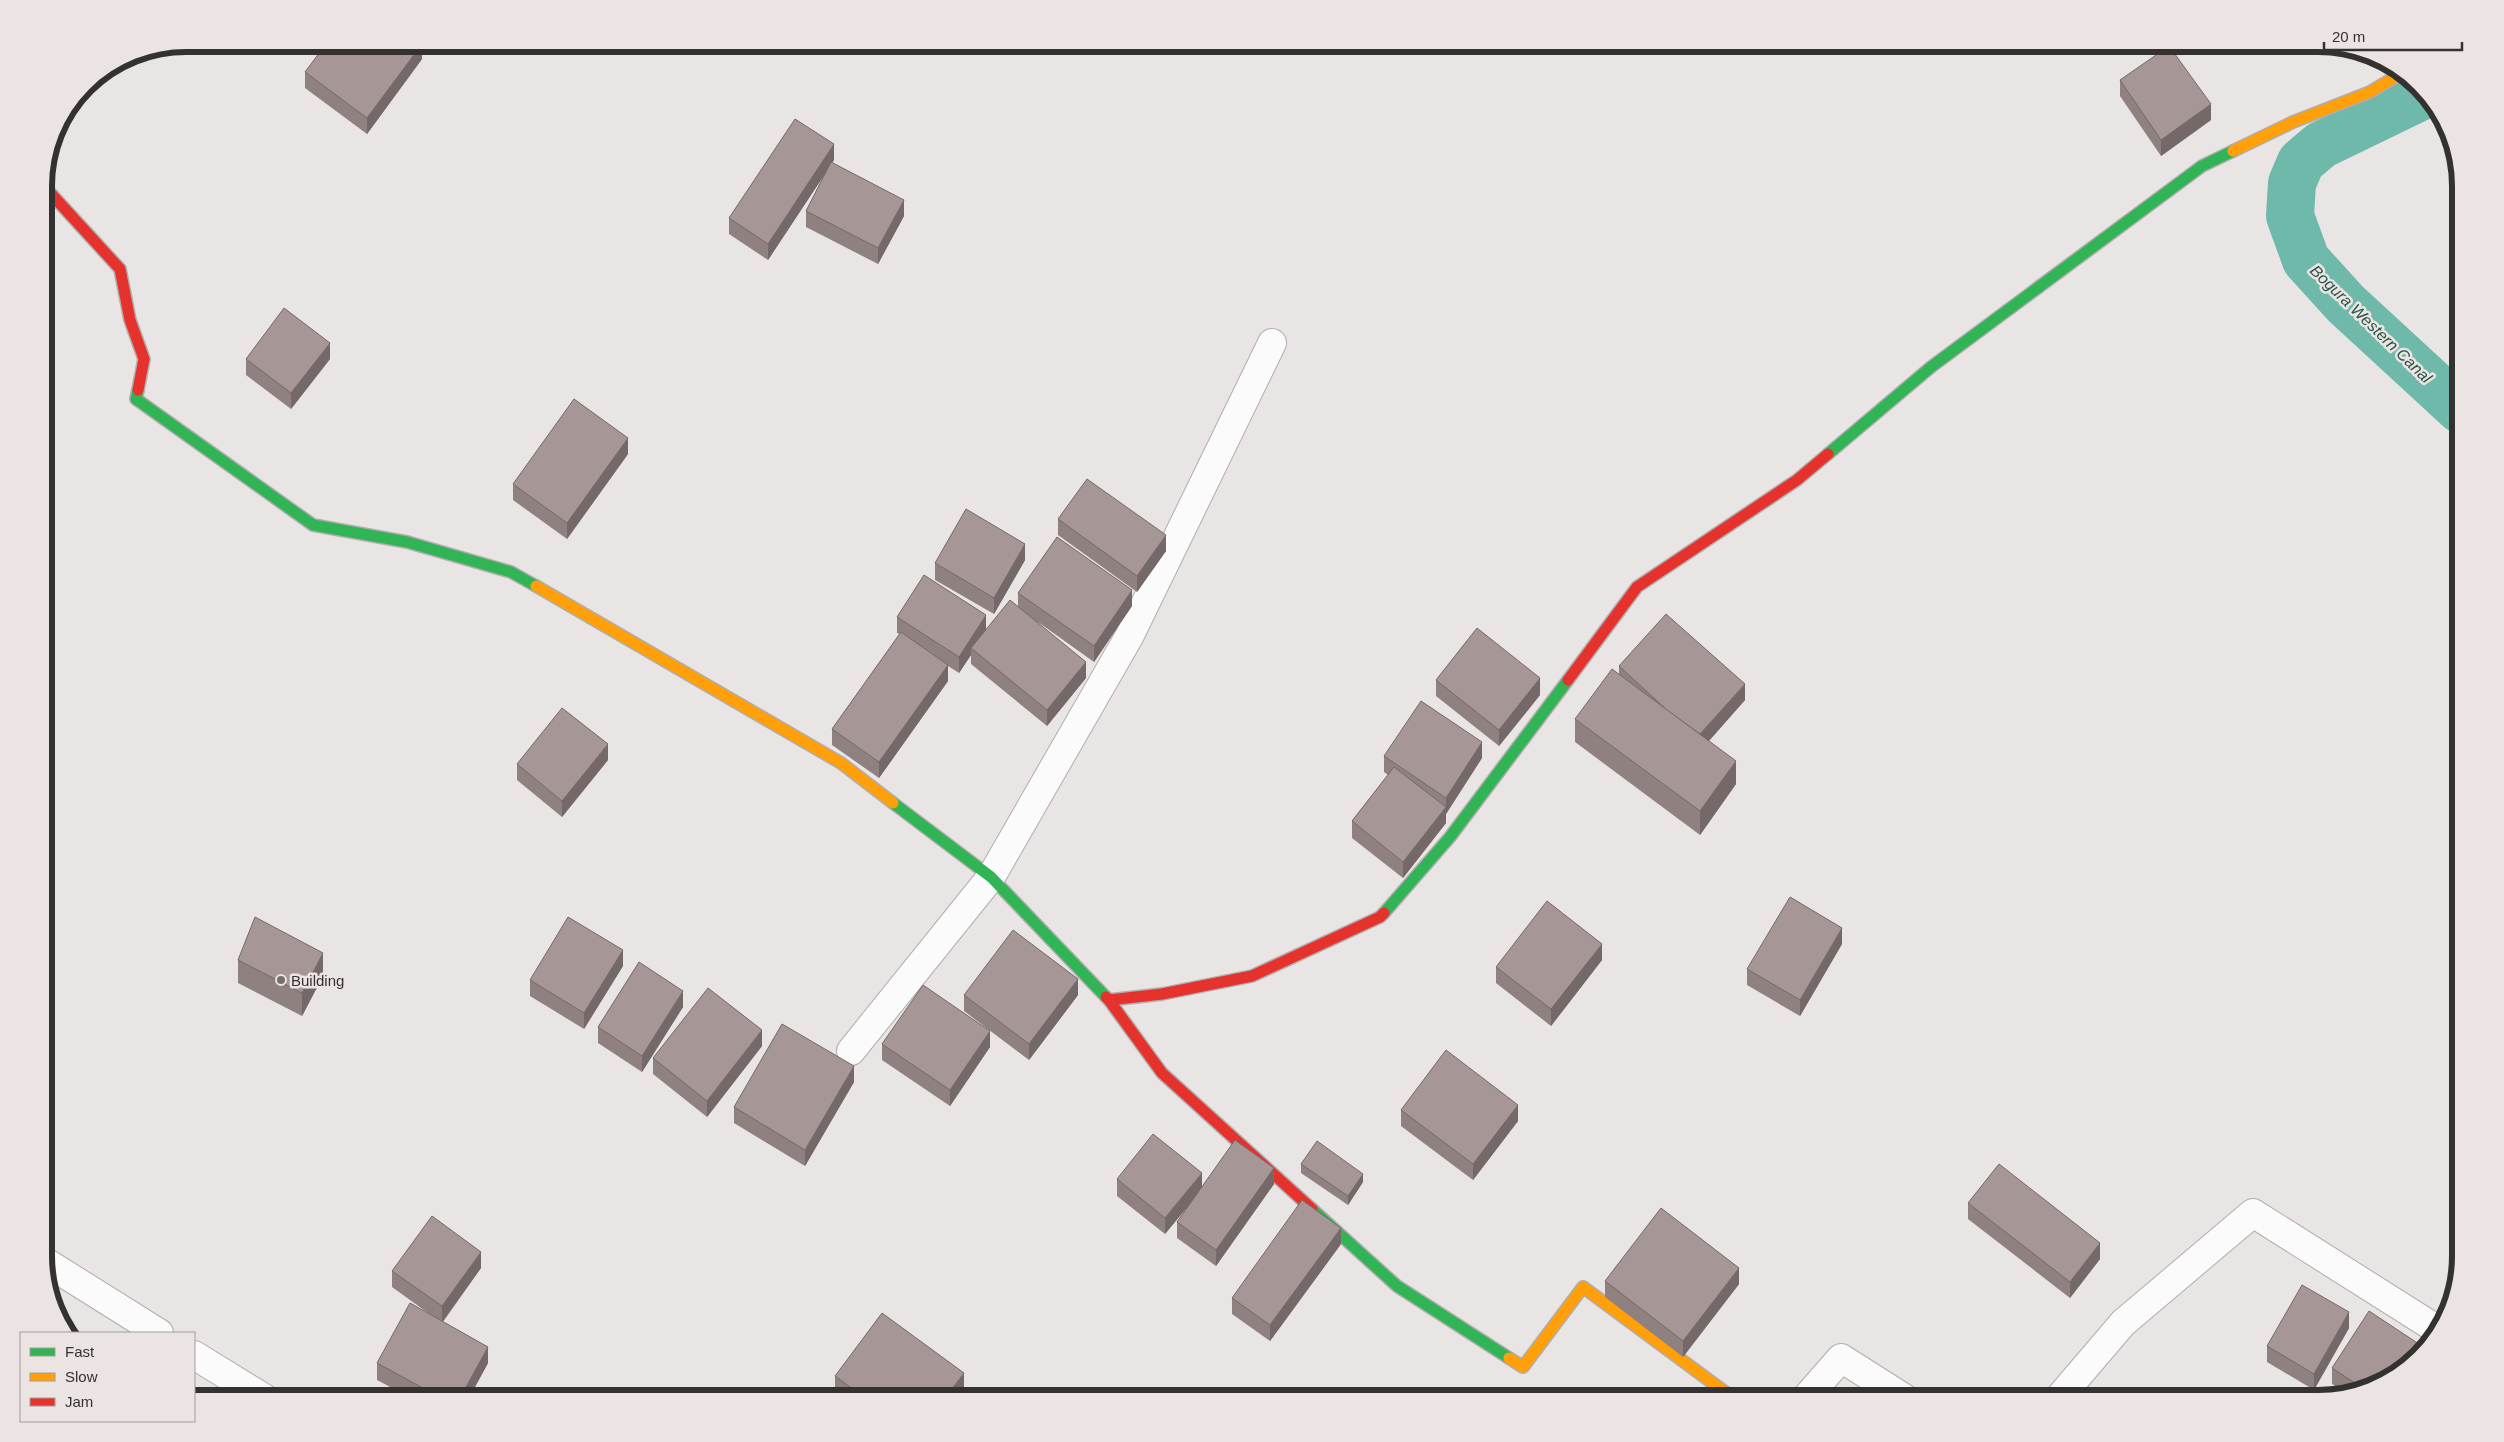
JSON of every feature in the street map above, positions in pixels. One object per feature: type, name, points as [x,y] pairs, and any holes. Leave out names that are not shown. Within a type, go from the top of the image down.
[{"type":"street","points":[[1109,1000],[1162,994],[1252,976],[1380,917],[1450,837],[1637,587],[1797,480],[1931,367],[2202,166],[2293,122],[2370,92],[2395,77]]},
{"type":"street","points":[[53,196],[120,269],[130,320],[144,359],[136,399],[313,525],[407,542],[511,572],[841,763],[990,877],[1109,1000],[1162,1073],[1396,1286],[1523,1367],[1583,1287],[1722,1390]]},
{"type":"street","points":[[851,1050],[990,877],[1130,635],[1272,343]]},
{"type":"street","points":[[2066,1390],[2123,1323],[2253,1213],[2432,1326]]},
{"type":"street","points":[[53,1267],[157,1332]]},
{"type":"street","points":[[195,1356],[251,1390]]},
{"type":"street","points":[[1813,1390],[1841,1358],[1891,1390]]},
{"type":"building","points":[[2160,52],[2173,52],[2211,104],[2161,140],[2120,80]]},
{"type":"building","points":[[319,53],[415,53],[367,118],[305,72]]},
{"type":"building","points":[[795,119],[834,144],[768,244],[729,218]]},
{"type":"building","points":[[831,162],[904,200],[878,248],[806,211]]},
{"type":"building","points":[[284,308],[330,343],[291,393],[246,359]]},
{"type":"building","points":[[574,399],[628,438],[567,523],[513,484]]},
{"type":"building","points":[[1087,479],[1166,535],[1137,576],[1058,519]]},
{"type":"building","points":[[966,509],[1025,544],[994,598],[935,563]]},
{"type":"building","points":[[1057,537],[1132,590],[1094,646],[1018,593]]},
{"type":"building","points":[[924,575],[986,615],[959,657],[897,617]]},
{"type":"building","points":[[1010,600],[1086,662],[1047,710],[971,648]]},
{"type":"building","points":[[1666,614],[1745,684],[1700,734],[1668,711],[1619,666]]},
{"type":"building","points":[[1477,628],[1540,678],[1499,730],[1436,680]]},
{"type":"building","points":[[901,632],[948,665],[879,762],[832,729]]},
{"type":"building","points":[[1612,669],[1736,761],[1700,811],[1575,719]]},
{"type":"building","points":[[1421,701],[1482,742],[1446,798],[1384,756]]},
{"type":"building","points":[[562,708],[608,744],[562,801],[517,764]]},
{"type":"building","points":[[1394,767],[1446,807],[1403,862],[1352,821]]},
{"type":"building","points":[[1790,897],[1842,928],[1800,1000],[1747,969]]},
{"type":"building","points":[[1547,901],[1602,944],[1551,1009],[1496,967]]},
{"type":"building","points":[[255,917],[323,953],[302,993],[238,960]]},
{"type":"building","points":[[568,917],[623,950],[584,1013],[530,980]]},
{"type":"building","points":[[1013,930],[1078,979],[1029,1044],[964,995]]},
{"type":"building","points":[[639,962],[683,991],[642,1056],[598,1027]]},
{"type":"building","points":[[923,985],[990,1031],[950,1090],[882,1044]]},
{"type":"building","points":[[708,988],[762,1030],[707,1101],[653,1058]]},
{"type":"building","points":[[782,1024],[854,1066],[805,1150],[734,1107]]},
{"type":"building","points":[[1446,1050],[1518,1105],[1473,1164],[1401,1110]]},
{"type":"building","points":[[1153,1134],[1202,1173],[1165,1218],[1117,1179]]},
{"type":"building","points":[[1235,1140],[1274,1168],[1216,1250],[1177,1222]]},
{"type":"building","points":[[1317,1141],[1363,1174],[1348,1196],[1301,1164]]},
{"type":"building","points":[[1999,1164],[2100,1243],[2070,1282],[1968,1203]]},
{"type":"building","points":[[1302,1200],[1341,1228],[1270,1325],[1232,1298]]},
{"type":"building","points":[[1661,1208],[1739,1268],[1683,1341],[1605,1281]]},
{"type":"building","points":[[432,1216],[481,1252],[442,1306],[392,1271]]},
{"type":"building","points":[[2302,1285],[2349,1312],[2314,1374],[2267,1346]]},
{"type":"building","points":[[410,1303],[488,1347],[464,1390],[426,1390],[377,1363]]},
{"type":"building","points":[[2369,1311],[2418,1343],[2399,1362],[2385,1372],[2356,1384],[2332,1368]]},
{"type":"building","points":[[882,1313],[964,1373],[951,1390],[854,1390],[835,1376]]},
{"type":"waterway","name":"Bogura Western Canal","points":[[2418,98],[2321,145],[2301,162],[2292,183],[2290,216],[2306,260],[2346,304],[2451,401]]},
{"type":"traffic: fast","points":[[1828,454],[1931,367],[2202,166],[2233,151]]},
{"type":"traffic: fast","points":[[138,390],[136,399],[313,525],[407,542],[511,572],[536,586]]},
{"type":"traffic: fast","points":[[1384,913],[1450,837],[1568,680]]},
{"type":"traffic: fast","points":[[893,803],[991,877],[1106,997]]},
{"type":"traffic: fast","points":[[1312,1209],[1397,1286],[1509,1358]]},
{"type":"traffic: slow","points":[[2233,151],[2293,122],[2370,92],[2395,77]]},
{"type":"traffic: slow","points":[[536,586],[841,763],[893,803]]},
{"type":"traffic: slow","points":[[1509,1358],[1523,1367],[1583,1287],[1722,1390]]},
{"type":"traffic: jam","points":[[53,196],[120,269],[130,320],[144,359],[138,390]]},
{"type":"traffic: jam","points":[[1568,680],[1637,587],[1797,480],[1828,454]]},
{"type":"traffic: jam","points":[[1106,997],[1109,1000],[1162,994],[1252,976],[1380,917],[1384,913]]},
{"type":"traffic: jam","points":[[1109,1000],[1162,1073],[1312,1209]]},
{"type":"place","name":"Building","points":[[281,980]]}]
